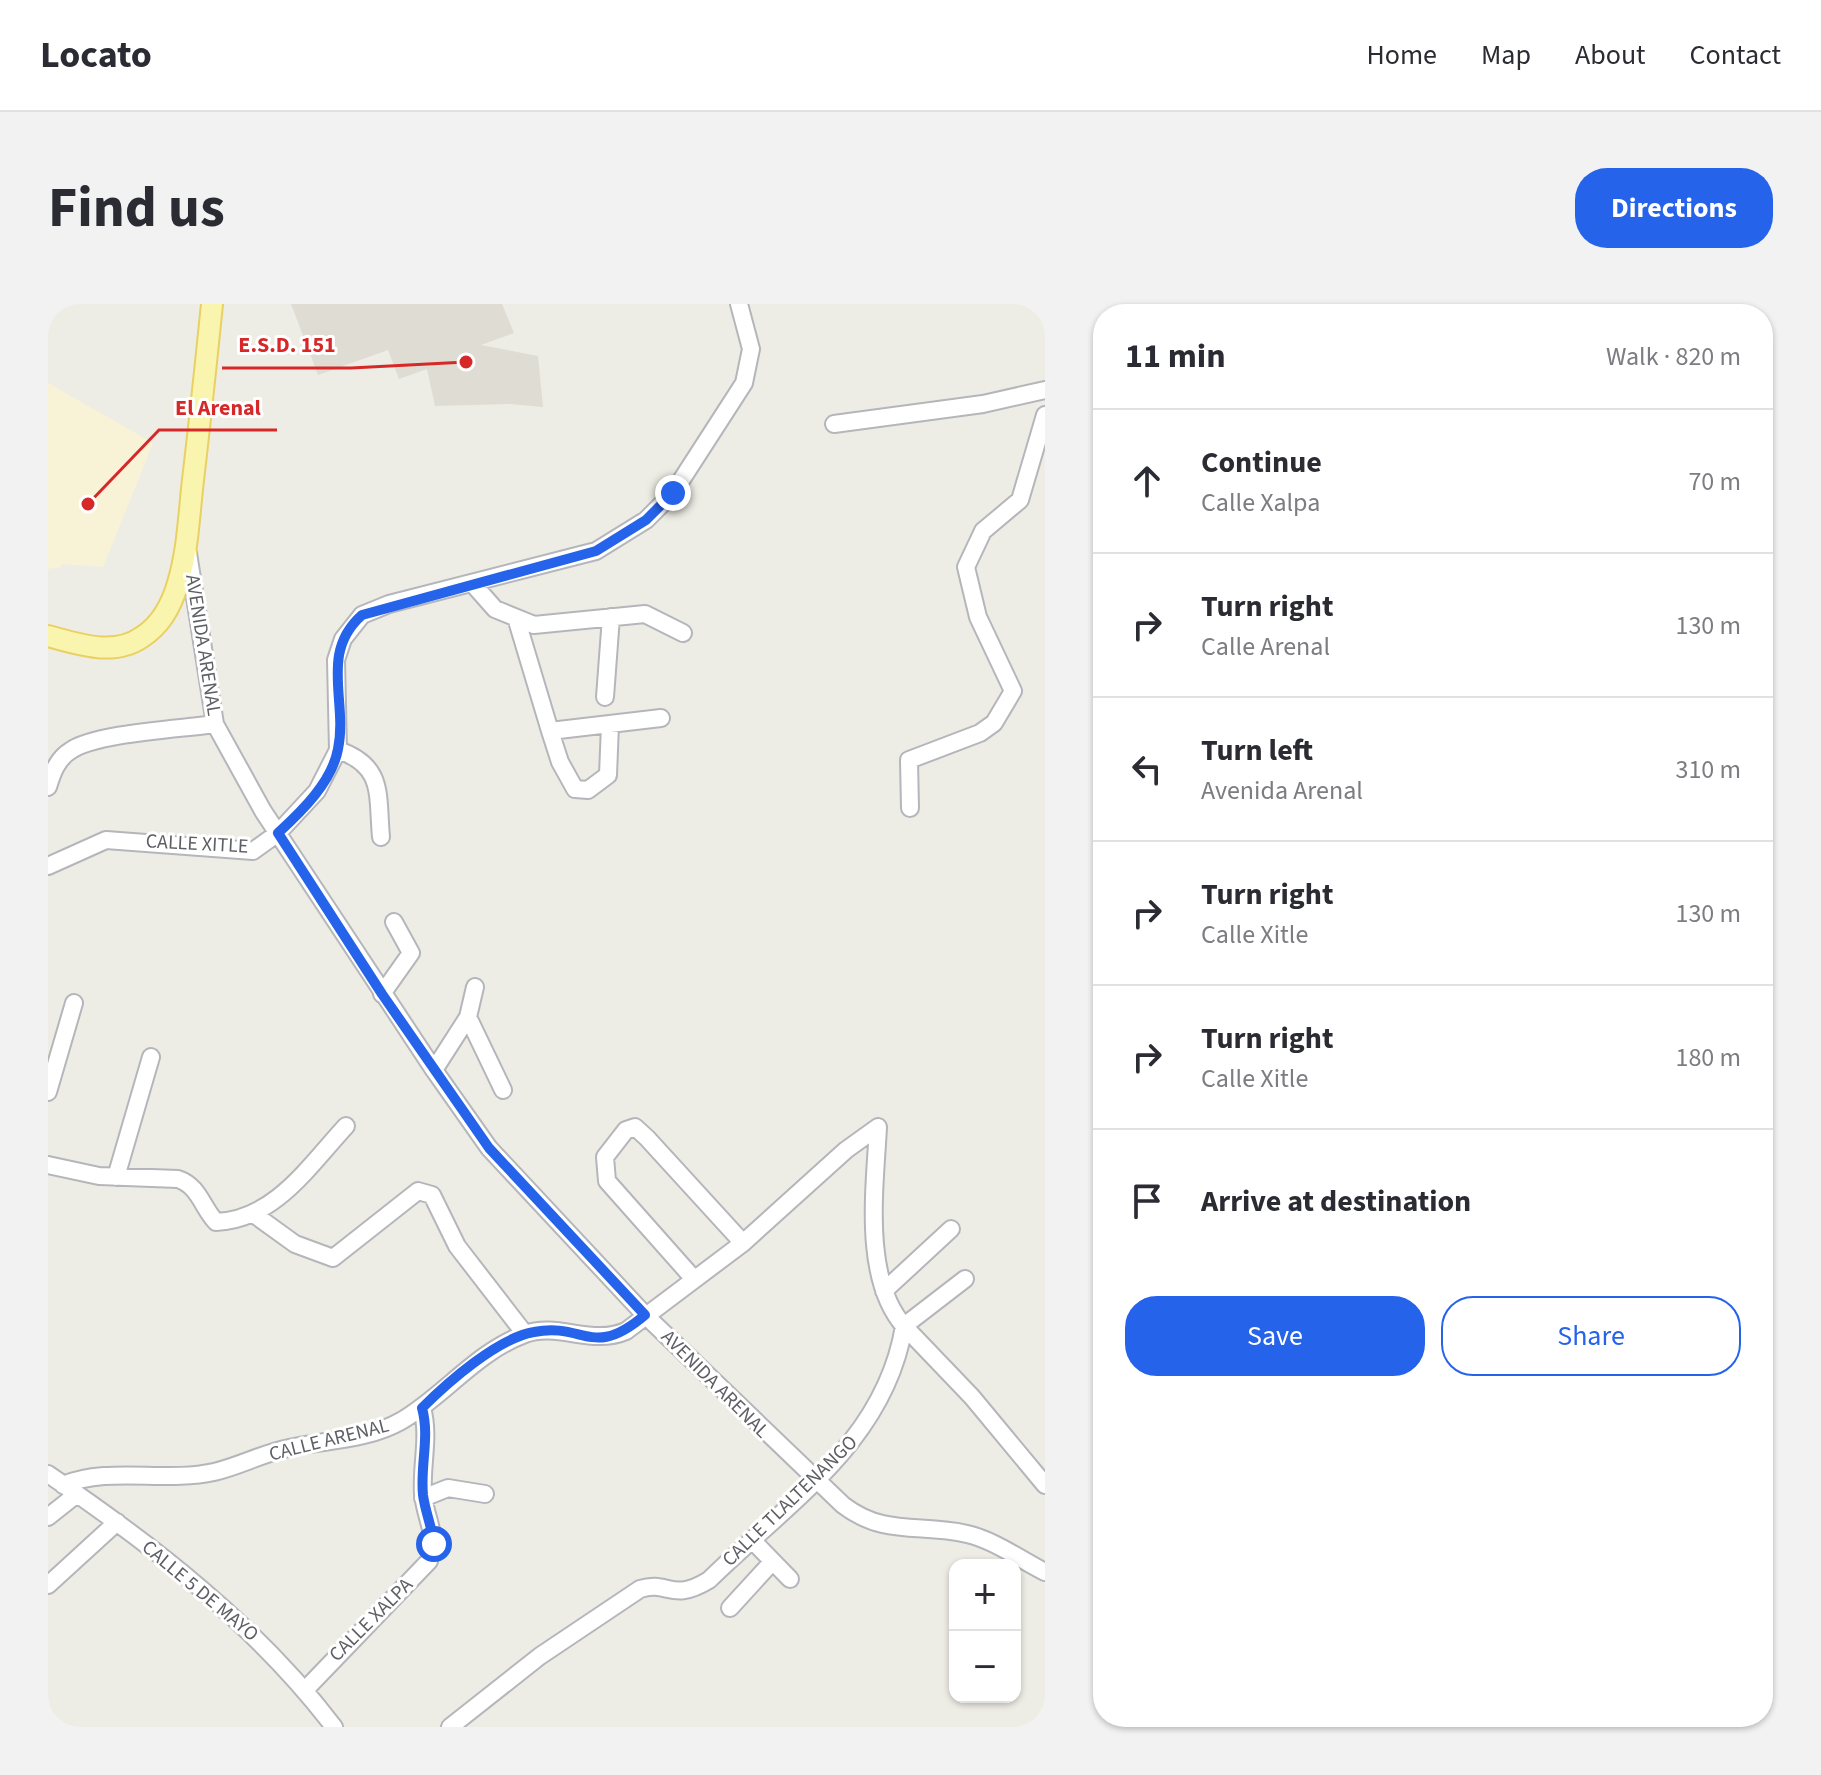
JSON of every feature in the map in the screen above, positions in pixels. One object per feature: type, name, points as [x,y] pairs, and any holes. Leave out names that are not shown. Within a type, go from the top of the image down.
[{"type":"main road","points":[[48,636],[96,648],[118,647],[140,639],[157,625],[168,608],[179,582],[186,540],[212,304]]},
{"type":"street","name":"CALLE XITLE","points":[[48,866],[106,840],[253,851],[278,833],[317,791],[338,750],[336,660],[352,624],[372,610],[596,551],[639,525],[673,493],[744,383],[751,349],[739,304]]},
{"type":"street","points":[[834,424],[983,404],[1045,390]]},
{"type":"street","points":[[910,808],[909,760],[987,728],[994,723],[1013,691],[978,617],[966,567],[983,531],[1020,500],[1045,415]]},
{"type":"street","name":"AVENIDA ARENAL","points":[[186,540],[215,724],[278,833],[382,994],[489,1148],[645,1315],[815,1482],[861,1519],[886,1527],[967,1534],[1045,1572]]},
{"type":"street","points":[[472,583],[495,609],[517,621],[534,625],[645,614],[663,620],[683,633]]},
{"type":"street","points":[[605,697],[611,617]]},
{"type":"street","points":[[517,621],[560,762],[575,789],[588,790],[608,775],[610,725]]},
{"type":"street","points":[[550,731],[661,718]]},
{"type":"street","points":[[48,787],[53,771],[67,752],[89,741],[215,724]]},
{"type":"street","points":[[338,750],[366,763],[374,773],[381,837]]},
{"type":"street","points":[[382,994],[411,953],[394,922]]},
{"type":"street","points":[[434,1070],[468,1017],[475,987]]},
{"type":"street","points":[[48,1092],[74,1003]]},
{"type":"street","points":[[468,1017],[503,1090]]},
{"type":"street","points":[[116,1177],[151,1057]]},
{"type":"street","points":[[48,1165],[116,1177],[170,1176],[187,1182],[216,1222],[255,1215],[282,1195],[346,1126]]},
{"type":"street","points":[[693,1278],[607,1181],[605,1157],[626,1130],[635,1127],[647,1138],[743,1243]]},
{"type":"street","points":[[255,1215],[295,1244],[333,1258],[418,1191],[432,1195],[457,1246],[525,1334],[537,1331],[609,1338],[626,1331],[743,1243],[846,1150],[878,1127],[873,1186],[880,1276],[889,1309],[972,1397],[1045,1485]]},
{"type":"street","points":[[884,1291],[951,1229]]},
{"type":"street","points":[[904,1326],[965,1279]]},
{"type":"street","name":"CALLE TLALTENANGO","points":[[450,1727],[540,1656],[626,1597],[649,1586],[683,1593],[696,1588],[815,1482],[855,1441],[874,1413],[901,1349],[904,1326]]},
{"type":"street","name":"CALLE ARENAL","points":[[70,1490],[89,1479],[169,1478],[211,1473],[286,1448],[374,1432],[422,1408],[445,1385],[525,1334]]},
{"type":"street","name":"CALLE XALPA","points":[[305,1690],[429,1561],[434,1544],[423,1498],[422,1469],[428,1428],[422,1408]]},
{"type":"street","name":"CALLE 5 DE MAYO","points":[[48,1474],[162,1555],[264,1646],[334,1727]]},
{"type":"street","points":[[423,1498],[448,1488],[485,1494]]},
{"type":"street","points":[[48,1517],[70,1490]]},
{"type":"street","points":[[48,1585],[117,1522]]},
{"type":"street","points":[[751,1539],[790,1579]]},
{"type":"street","points":[[730,1608],[772,1562]]},
{"type":"shaded area","points":[[291,304],[502,304],[514,333],[481,345],[538,356],[543,407],[510,404],[435,406],[427,369],[399,379],[388,350],[318,375]]},
{"type":"sand","points":[[48,383],[153,443],[103,567],[62,564],[61,567],[48,569]]},
{"type":"place","name":"E.S.D. 151","points":[[466,362]]},
{"type":"place","name":"El Arenal","points":[[88,504]]},
{"type":"route","points":[[434,1544],[423,1498],[422,1469],[428,1428],[422,1408],[445,1385],[525,1334],[549,1331],[609,1338],[626,1331],[645,1315],[489,1148],[382,994],[278,833],[317,791],[333,764],[339,736],[336,660],[343,639],[362,615],[389,604],[596,551],[646,520],[673,493]]}]
